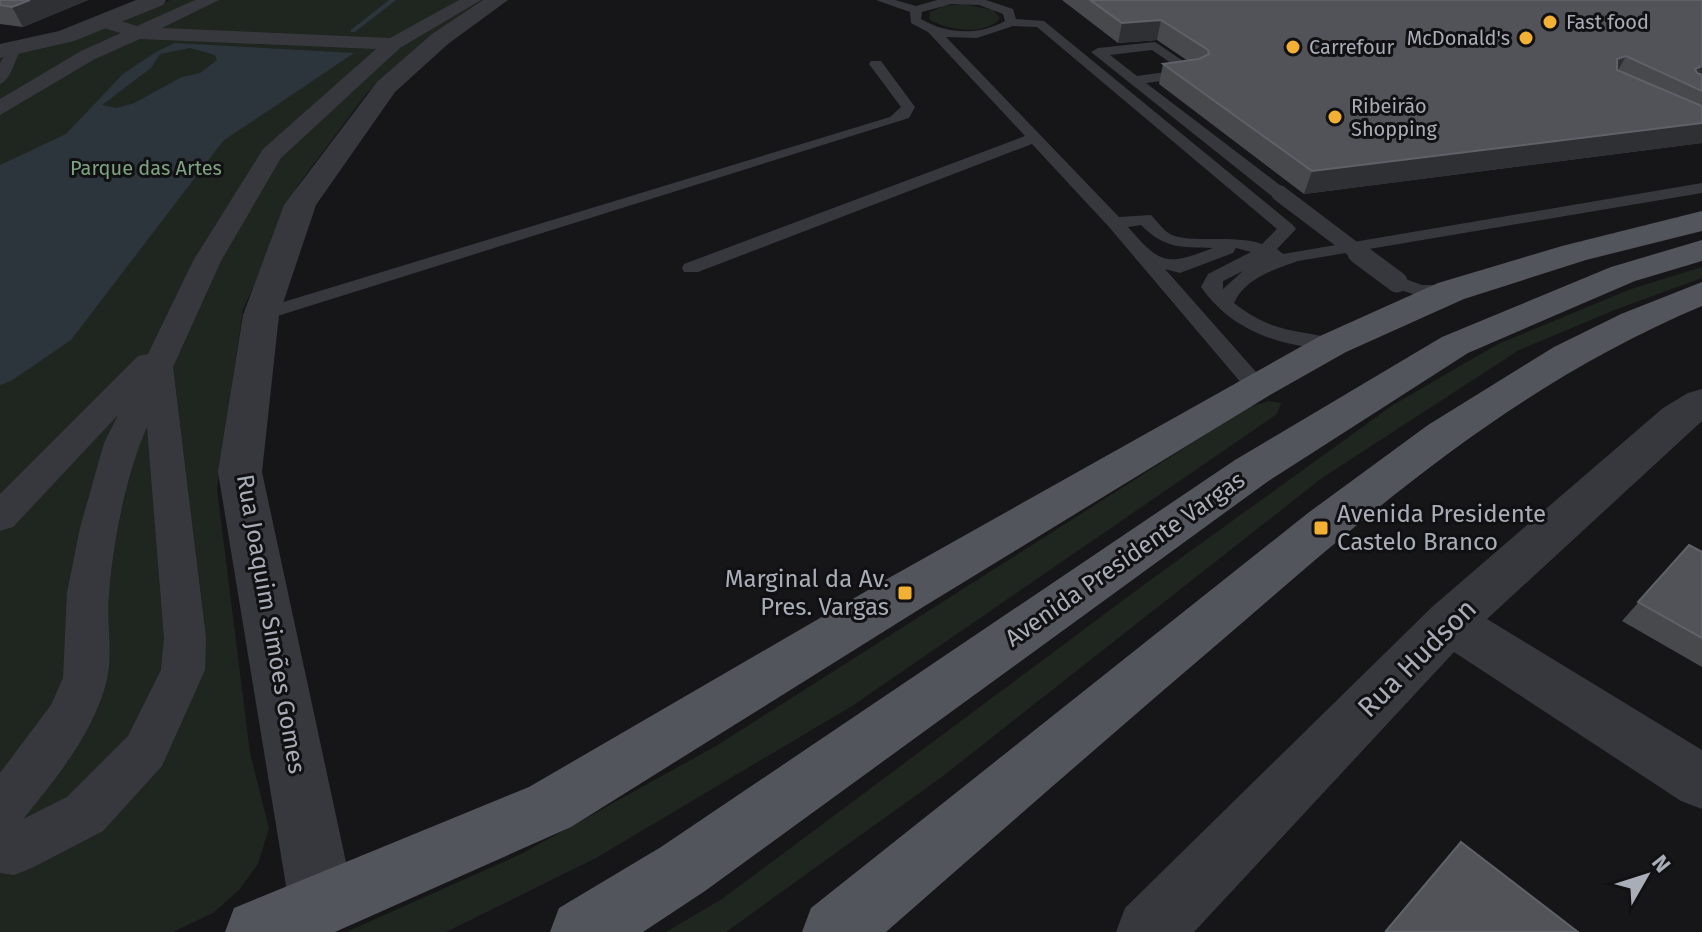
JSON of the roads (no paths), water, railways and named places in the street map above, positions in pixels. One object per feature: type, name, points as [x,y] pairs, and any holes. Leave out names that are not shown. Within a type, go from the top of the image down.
[{"type":"main road","points":[[258,932],[550,807],[1256,386],[1333,344],[1451,291],[1574,253],[1702,221]]},
{"type":"main road","name":"Avenida Presidente Vargas","points":[[583,932],[683,869],[1251,471],[1441,354],[1623,274],[1702,250]]},
{"type":"main road","points":[[835,932],[1321,528],[1500,395],[1586,346],[1702,293]]},
{"type":"street","points":[[8,50],[66,36],[155,0]]},
{"type":"street","points":[[0,108],[88,55],[210,0]]},
{"type":"street","points":[[0,809],[33,771],[69,717],[85,678],[88,593],[99,528],[122,443],[207,261],[271,154],[393,44],[472,0]]},
{"type":"street","name":"Rua Joaquim Simões Gomes","points":[[322,904],[240,472],[261,315],[300,205],[386,87],[440,39],[497,0]]},
{"type":"street","points":[[104,22],[140,33],[393,44]]},
{"type":"street","points":[[0,517],[164,354]]},
{"type":"street","points":[[0,848],[14,850],[85,814],[145,751],[183,670],[185,638],[164,354]]},
{"type":"street","name":"Rua Hudson","points":[[1149,932],[1450,622],[1678,417],[1702,402]]},
{"type":"street","points":[[1450,622],[1702,782]]},
{"type":"lane","points":[[882,0],[916,10],[950,0],[981,1],[1040,24],[1287,229]]},
{"type":"lane","points":[[916,10],[913,15],[915,20],[933,30],[1115,223],[1256,386]]},
{"type":"lane","points":[[933,30],[994,31],[1009,10]]},
{"type":"lane","points":[[1135,80],[1194,73],[1155,46],[1098,52],[1397,282],[1420,291],[1451,291]]},
{"type":"lane","points":[[0,80],[10,54],[8,50]]},
{"type":"lane","points":[[261,315],[895,120],[904,115],[908,107],[876,64]]},
{"type":"lane","points":[[691,268],[1035,138]]},
{"type":"lane","points":[[1224,304],[1232,287],[1245,277],[1294,256],[1702,188]]},
{"type":"lane","points":[[1115,223],[1145,219],[1163,237],[1178,242],[1243,243],[1263,253],[1294,256]]},
{"type":"lane","points":[[1146,259],[1180,267],[1287,229]]},
{"type":"lane","points":[[1287,229],[1263,253],[1215,278],[1211,287],[1224,304],[1253,326],[1277,336],[1333,344]]},
{"type":"waterway","points":[[353,31],[393,0]]},
{"type":"place","name":"Fast food","points":[[1550,22]]},
{"type":"place","name":"McDonald's","points":[[1526,38]]},
{"type":"place","name":"Carrefour","points":[[1293,47]]},
{"type":"place","name":"Ribeirão Shopping","points":[[1335,117]]},
{"type":"place","name":"Avenida Presidente Castelo Branco","points":[[1321,528]]},
{"type":"place","name":"Marginal da Av. Pres. Vargas","points":[[905,593]]},
{"type":"park label","name":"Parque das Artes","points":[[146,168]]}]
